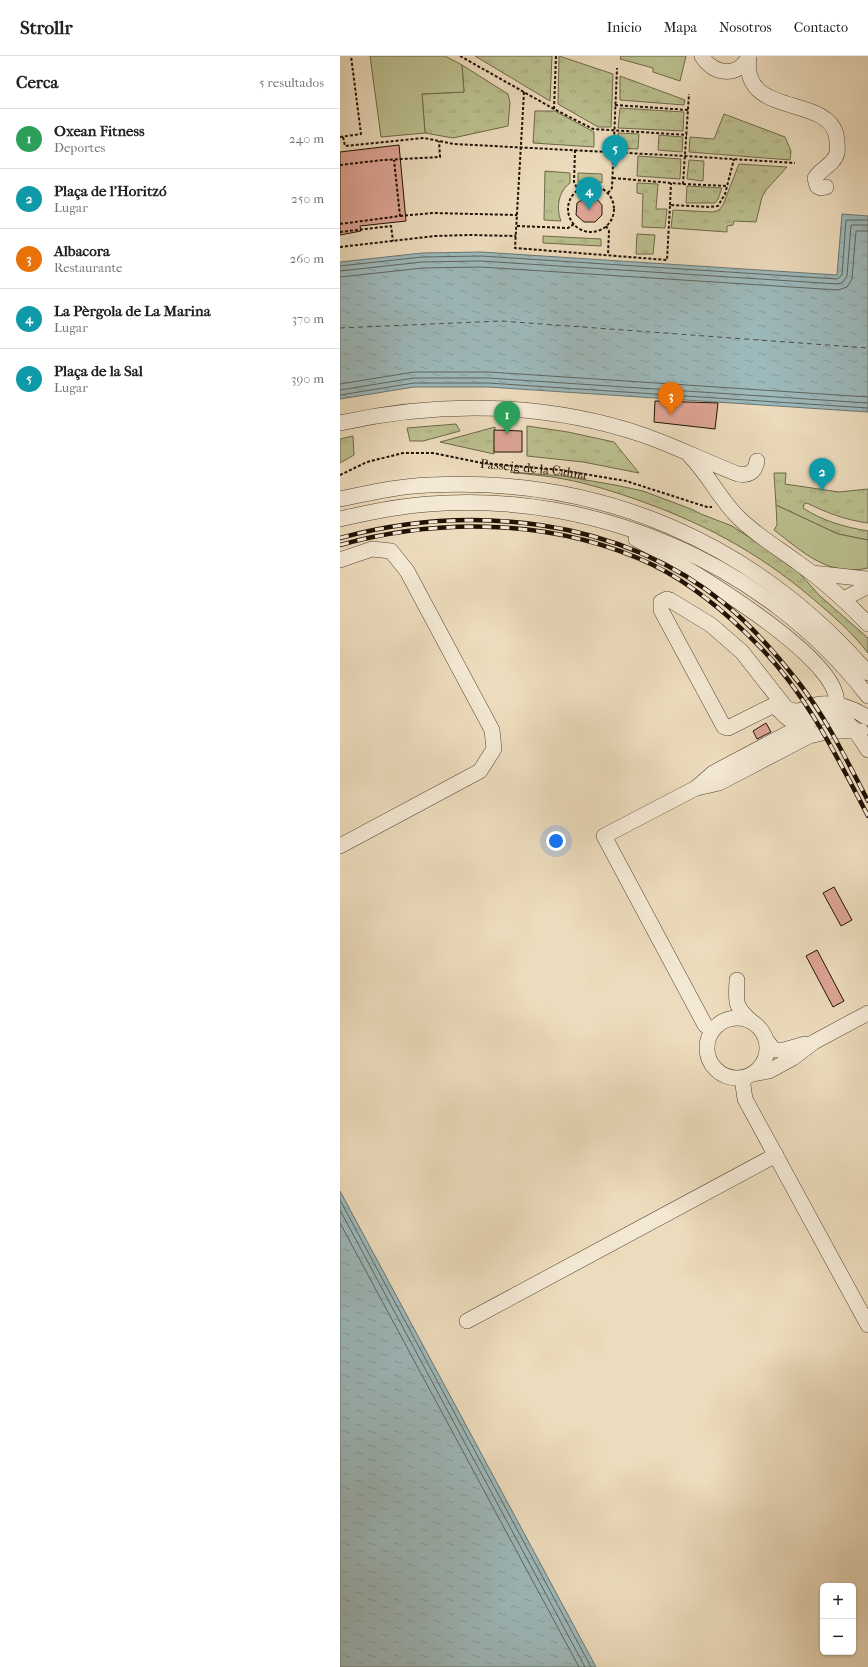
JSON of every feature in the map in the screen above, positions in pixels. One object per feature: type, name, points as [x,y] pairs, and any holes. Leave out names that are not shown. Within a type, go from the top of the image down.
[{"type":"street","points":[[702,56],[711,68],[726,72],[739,68],[749,56]]},
{"type":"street","points":[[749,56],[748,70],[757,89],[774,99],[818,115],[828,121],[834,130],[837,142],[837,153],[832,162],[815,178],[817,186],[821,188],[826,187]]},
{"type":"street","points":[[340,423],[375,415],[446,408],[536,411],[565,415],[620,428],[672,446],[686,453],[744,475],[755,470],[758,461]]},
{"type":"street","points":[[686,453],[700,466],[727,506],[740,519],[844,599],[868,624]]},
{"type":"street","points":[[340,499],[381,490],[428,485],[480,484],[522,487],[569,494],[648,516],[718,550],[759,575],[804,608],[840,642],[868,673]]},
{"type":"street","points":[[340,519],[385,509],[430,504],[479,503],[520,505],[565,512],[598,519],[644,533],[685,551],[732,577],[780,608],[823,646],[868,696]]},
{"type":"street","points":[[598,519],[679,562],[767,619],[806,652],[829,677],[837,692],[832,710],[808,722],[795,736],[719,783],[696,788],[604,836],[705,1025],[712,1030]]},
{"type":"street","points":[[340,560],[372,549],[391,551],[407,571],[492,730],[494,749],[480,770],[340,846]]},
{"type":"street","points":[[812,573],[868,579]]},
{"type":"street","points":[[844,599],[868,586]]},
{"type":"street","points":[[808,722],[786,718],[778,709],[772,706],[728,728],[724,727],[660,610],[660,602],[666,599],[670,600],[711,625],[742,652],[786,708],[798,712],[814,706],[832,710],[851,709],[868,718]]},
{"type":"street","points":[[832,710],[843,720],[862,732],[868,750]]},
{"type":"street","points":[[795,736],[809,736],[831,731],[862,732]]},
{"type":"street","points":[[737,980],[738,1007],[741,1012],[763,1033],[774,1050],[780,1051],[814,1042]]},
{"type":"street","points":[[753,1022],[746,1019],[735,1018],[725,1020],[712,1030],[707,1042],[707,1052],[715,1069],[723,1075],[732,1078],[769,1071],[793,1058],[814,1042],[868,1013]]},
{"type":"street","points":[[747,1076],[760,1068],[765,1060],[767,1041]]},
{"type":"street","points":[[747,1076],[745,1099],[868,1325]]},
{"type":"street","points":[[467,1321],[776,1155]]},
{"type":"path","points":[[340,137],[361,134],[351,56]]},
{"type":"path","points":[[460,56],[554,109],[593,129],[687,135]]},
{"type":"path","points":[[554,109],[556,56]]},
{"type":"path","points":[[608,193],[612,188],[613,178],[617,68]]},
{"type":"path","points":[[524,92],[515,248],[667,260],[671,183]]},
{"type":"path","points":[[683,184],[689,94]]},
{"type":"path","points":[[615,105],[688,110]]},
{"type":"path","points":[[343,136],[345,146],[424,138],[454,144],[794,163]]},
{"type":"path","points":[[340,165],[440,157],[439,141]]},
{"type":"path","points":[[575,150],[574,182],[578,190]]},
{"type":"path","points":[[670,205],[718,206],[727,186],[734,159]]},
{"type":"path","points":[[394,160],[400,216]]},
{"type":"path","points":[[613,178],[727,186]]},
{"type":"path","points":[[587,186],[594,186],[601,188],[608,193],[614,206],[611,220],[606,226],[599,230],[592,231],[584,230],[574,223],[569,215],[568,207],[570,200],[578,190],[587,186]]},
{"type":"path","points":[[340,224],[434,213],[517,215]]},
{"type":"path","points":[[517,226],[568,228],[574,223]]},
{"type":"path","points":[[340,232],[391,226],[393,241]]},
{"type":"path","points":[[606,226],[610,231],[608,255]]},
{"type":"path","points":[[340,247],[452,236],[516,236]]},
{"type":"path","name":"Passeig de la Calma","points":[[340,476],[367,462],[402,453],[434,453],[482,463],[588,473],[626,481],[707,507],[727,506]]},
{"type":"green space","points":[[370,56],[445,56],[462,65],[464,92],[422,94],[425,133],[381,137]]},
{"type":"green space","points":[[475,56],[552,56],[550,101]]},
{"type":"green space","points":[[559,56],[613,74],[611,127],[598,127],[558,104]]},
{"type":"green space","points":[[621,56],[686,56],[680,81],[653,72],[653,68],[620,59]]},
{"type":"green space","points":[[462,65],[508,94],[510,103],[508,126],[453,138],[425,133],[422,94],[464,92]]},
{"type":"green space","points":[[620,76],[685,100],[684,105],[620,100]]},
{"type":"green space","points":[[620,108],[684,112],[683,131],[618,128]]},
{"type":"green space","points":[[535,111],[555,111],[594,132],[594,147],[533,143]]},
{"type":"green space","points":[[724,114],[785,137],[791,151],[790,160],[689,152],[690,137],[714,139]]},
{"type":"green space","points":[[618,133],[639,134],[638,149],[618,148]]},
{"type":"green space","points":[[659,135],[683,137],[682,152],[658,150]]},
{"type":"green space","points":[[638,156],[681,159],[680,179],[637,176]]},
{"type":"green space","points":[[689,160],[704,161],[703,181],[687,179]]},
{"type":"green space","points":[[739,164],[787,167],[766,190],[762,197],[756,222],[734,221],[733,225],[727,226],[727,232],[671,228],[673,210],[713,212],[719,210],[723,205]]},
{"type":"green space","points":[[545,171],[570,173],[570,183],[563,191],[559,200],[558,206],[561,221],[544,220]]},
{"type":"green space","points":[[578,173],[602,174],[602,183],[591,179],[578,182]]},
{"type":"green space","points":[[637,183],[658,184],[656,209],[667,209],[665,228],[642,227],[643,194],[637,193]]},
{"type":"green space","points":[[687,186],[722,188],[715,203],[686,203]]},
{"type":"green space","points":[[637,234],[655,235],[653,254],[636,254]]},
{"type":"green space","points":[[543,236],[601,239],[601,246],[543,243]]},
{"type":"green space","points":[[456,424],[460,431],[423,441],[410,441],[407,428]]},
{"type":"green space","points":[[527,426],[568,432],[614,442],[639,473],[583,462],[527,456]]},
{"type":"green space","points":[[495,427],[494,454],[440,442]]},
{"type":"green space","points":[[353,436],[354,455],[340,463],[340,439]]},
{"type":"green space","points":[[510,472],[563,476],[643,491],[732,526],[792,565],[820,596],[868,638],[868,653],[842,624],[791,581],[749,552],[704,527],[657,507],[602,488],[547,476]]},
{"type":"green space","points":[[774,473],[786,473],[785,484],[839,492],[868,489],[868,523],[837,516],[807,503],[804,504],[803,508],[818,517],[834,523],[868,531],[868,540],[838,534],[776,505]]},
{"type":"green space","points":[[776,505],[838,534],[868,540],[868,568],[854,570],[841,569],[828,566],[806,554],[774,530],[777,525]]},
{"type":"water","points":[[842,214],[868,216],[868,412],[488,387],[414,387],[340,399],[340,262],[422,253],[481,252],[837,275]]},
{"type":"water","points":[[340,1191],[596,1667],[340,1667]]},
{"type":"building","points":[[399,145],[406,221],[360,226],[361,231],[340,235],[340,152]]},
{"type":"building","points":[[595,197],[602,205],[602,215],[595,222],[584,222],[576,215],[577,203],[585,198]]},
{"type":"building","points":[[655,401],[718,403],[715,429],[654,422]]},
{"type":"building","points":[[494,430],[522,431],[522,452],[494,452]]},
{"type":"building","points":[[766,723],[771,732],[757,739],[753,731]]},
{"type":"building","points":[[834,887],[852,920],[841,926],[823,893]]},
{"type":"building","points":[[817,950],[844,1001],[833,1007],[806,956]]},
{"type":"ferry route","points":[[340,328],[501,321],[868,348]]},
{"type":"railway","points":[[340,538],[389,527],[440,521],[491,521],[541,525],[591,536],[638,552],[683,575],[725,604],[764,641],[799,683],[819,711],[868,801]]},
{"type":"railway","points":[[340,545],[379,536],[418,530],[458,527],[498,527],[538,531],[578,539],[616,550],[653,565],[697,591],[723,612],[748,635],[777,666],[807,706],[820,727],[868,816]]},
{"type":"place","name":"Plaça de la Sal","points":[[615,168]]},
{"type":"place","name":"La Pèrgola de La Marina","points":[[589,210]]},
{"type":"place","name":"Albacora","points":[[671,415]]},
{"type":"place","name":"Oxean Fitness","points":[[507,434]]},
{"type":"place","name":"Plaça de l'Horitzó","points":[[822,491]]}]
